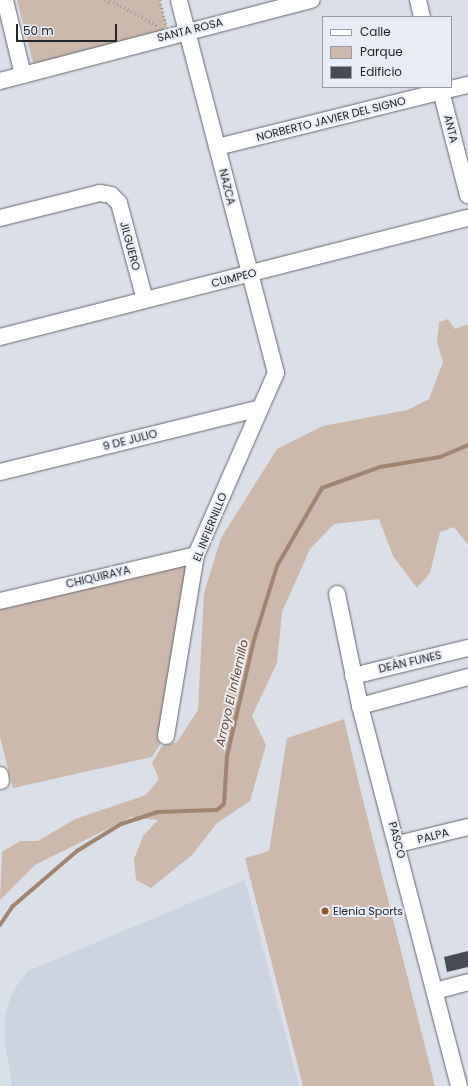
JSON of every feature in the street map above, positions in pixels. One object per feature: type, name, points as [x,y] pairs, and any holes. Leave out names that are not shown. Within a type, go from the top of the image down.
[{"type":"street","points":[[5,0],[23,75]]},
{"type":"street","name":"NAZCA","points":[[179,0],[276,373]]},
{"type":"street","name":"SANTA ROSA","points":[[0,82],[187,31],[312,0]]},
{"type":"street","points":[[418,0],[422,16]]},
{"type":"street","name":"NORBERTO JAVIER DEL SIGNO","points":[[452,87],[468,85]]},
{"type":"street","name":"NORBERTO JAVIER DEL SIGNO","points":[[217,147],[441,89]]},
{"type":"street","name":"ANTA","points":[[441,89],[468,195]]},
{"type":"street","name":"JILGUERO","points":[[0,218],[100,193],[111,195],[119,203],[144,300]]},
{"type":"street","name":"CUMPEO","points":[[0,337],[468,218]]},
{"type":"street","name":"EL INFIERNILLO","points":[[166,736],[196,554],[276,373]]},
{"type":"street","name":"9 DE JULIO","points":[[0,472],[260,408]]},
{"type":"street","name":"CHIQUIRAYA","points":[[0,602],[196,554]]},
{"type":"street","name":"PASCO","points":[[337,594],[360,706],[398,844],[458,1086]]},
{"type":"street","name":"DEÁN FUNES","points":[[353,676],[468,648]]},
{"type":"street","points":[[360,706],[468,677]]},
{"type":"street","name":"PALPA","points":[[398,844],[468,827]]},
{"type":"street","points":[[435,991],[468,982]]},
{"type":"path","points":[[105,0],[111,1],[168,31],[160,0]]},
{"type":"shaded area","points":[[245,880],[299,1086],[12,1086],[5,1042],[5,1014],[13,991],[28,971]]},
{"type":"green space","points":[[17,0],[160,0],[168,31],[34,66]]},
{"type":"green space","points":[[448,319],[455,329],[468,324],[468,545],[454,527],[440,532],[430,573],[417,588],[393,556],[379,519],[334,524],[310,549],[282,612],[277,663],[252,716],[266,745],[250,801],[217,823],[192,855],[151,888],[136,880],[134,859],[143,836],[158,820],[131,817],[35,865],[0,900],[2,852],[20,841],[38,841],[75,819],[146,795],[159,779],[152,763],[162,746],[177,742],[198,710],[204,593],[221,538],[277,449],[323,426],[407,410],[429,399],[443,362],[437,342],[439,322]]},
{"type":"green space","points":[[188,565],[162,741],[152,757],[13,788],[0,737],[0,609]]},
{"type":"green space","name":"Elenia Sports","points":[[344,719],[435,1086],[303,1086],[245,858],[269,851],[287,738]]},
{"type":"building","points":[[468,951],[468,967],[447,972],[444,957]]},
{"type":"waterway","name":"Arroyo El Infiernillo","points":[[0,925],[13,906],[77,851],[121,824],[157,812],[217,810],[224,804],[227,756],[254,640],[277,566],[322,488],[380,467],[440,457],[468,445]]},
{"type":"place","name":"Elenia Sports","points":[[325,911]]}]
